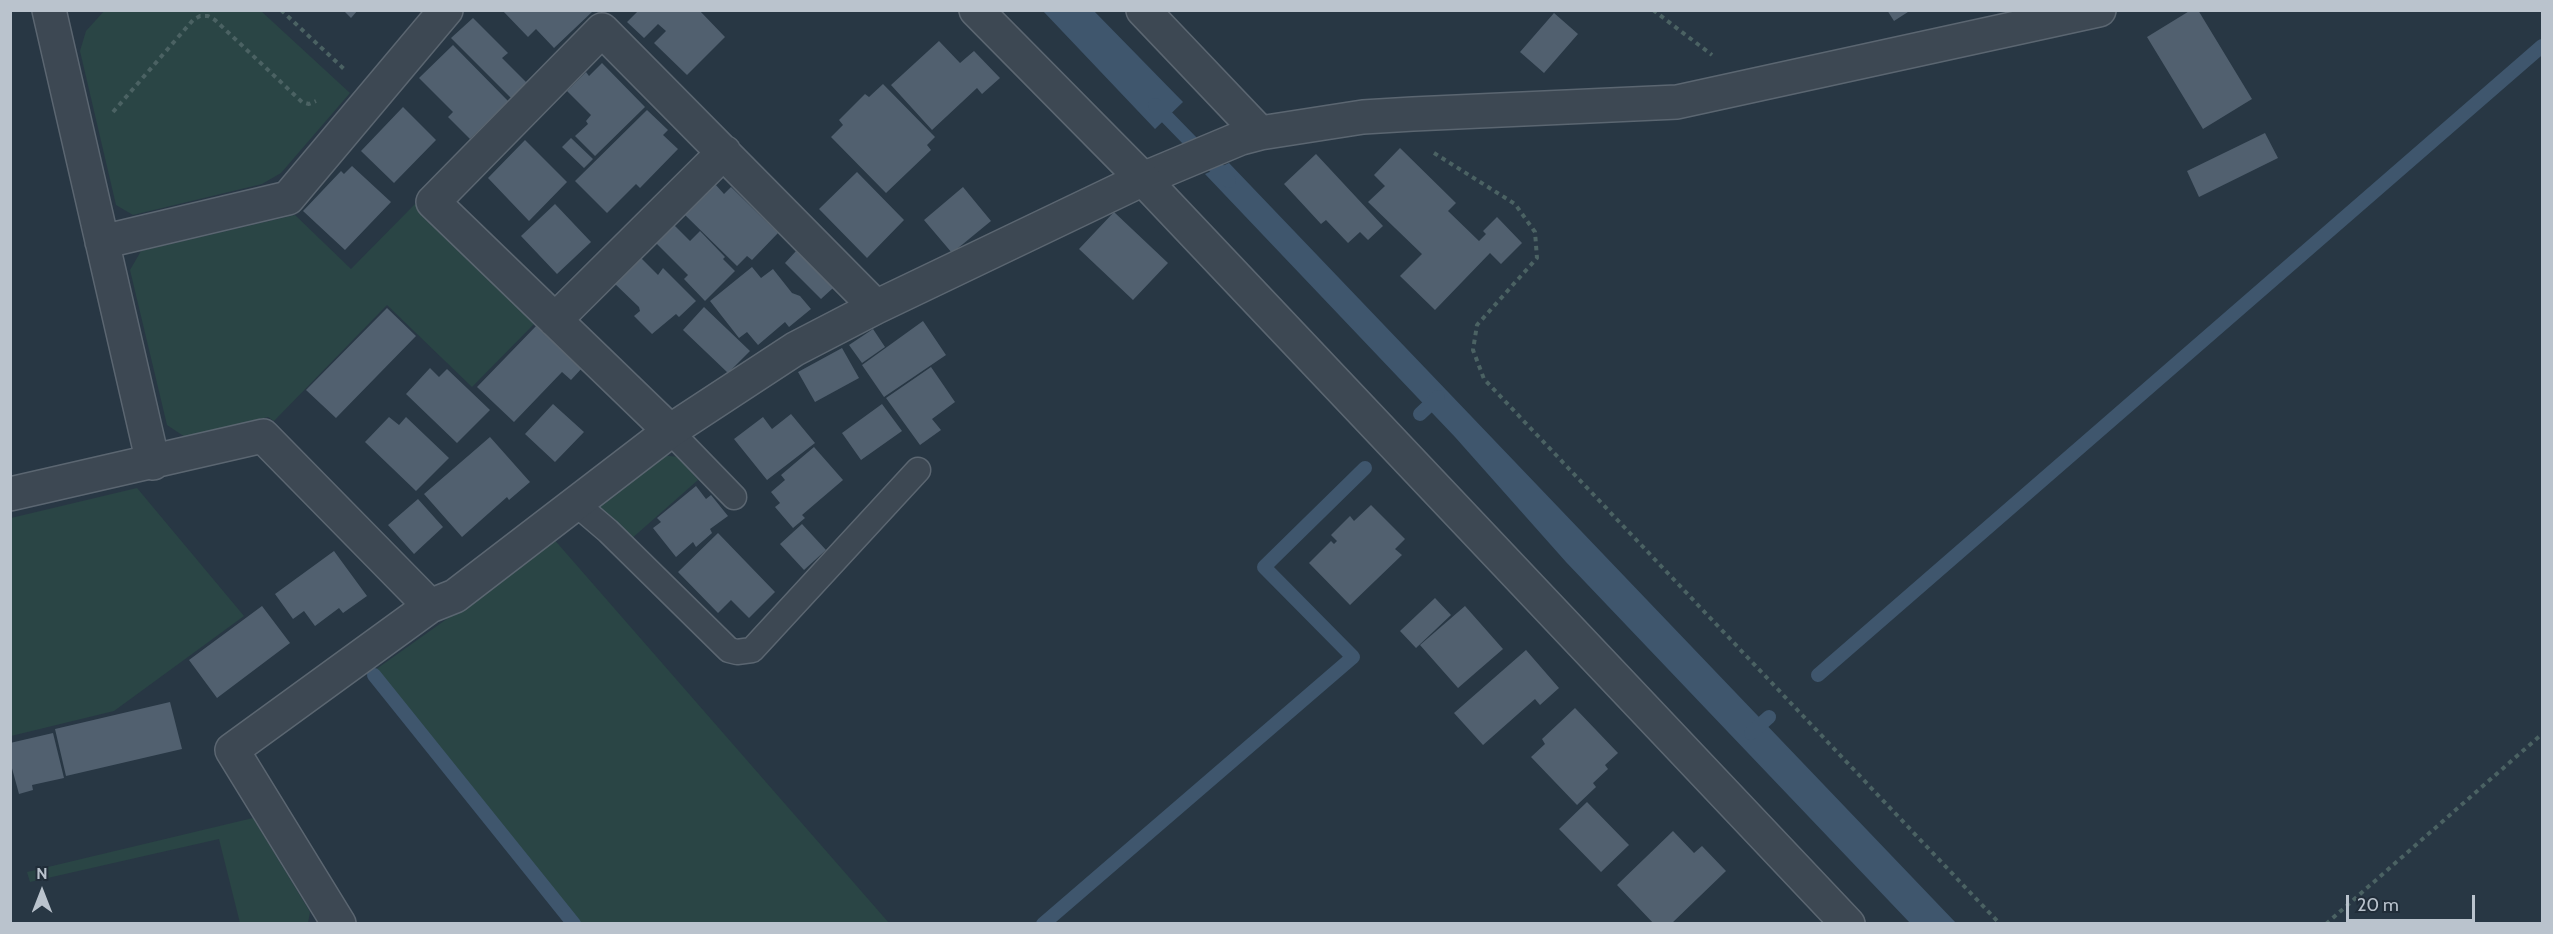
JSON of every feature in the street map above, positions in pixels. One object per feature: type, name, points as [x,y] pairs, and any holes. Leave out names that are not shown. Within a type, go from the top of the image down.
[{"type":"street","points":[[102,242],[288,198],[446,10]]},
{"type":"street","points":[[976,10],[1155,174],[1848,924]]},
{"type":"street","points":[[1143,10],[1250,135]]},
{"type":"street","points":[[339,924],[232,750],[430,606],[455,596],[574,502],[670,431],[795,349],[876,306],[1155,174],[1250,135],[1378,117],[1677,102],[1753,86],[2009,20],[2099,10]]},
{"type":"street","points":[[60,18],[75,128],[153,462]]},
{"type":"street","points":[[670,431],[433,202],[602,30],[876,306]]},
{"type":"street","points":[[555,320],[724,152]]},
{"type":"street","points":[[10,494],[263,436],[430,606]]},
{"type":"lane","points":[[670,431],[734,497]]},
{"type":"lane","points":[[574,502],[608,531],[729,650],[737,652],[752,650],[918,470]]},
{"type":"path","points":[[281,10],[346,71],[339,78]]},
{"type":"path","points":[[1653,10],[1753,86]]},
{"type":"path","points":[[75,128],[106,120],[193,20],[200,16],[208,16],[215,20],[302,102],[309,104],[319,99]]},
{"type":"path","points":[[1378,117],[1515,204],[1535,232],[1537,258],[1478,325],[1473,350],[1484,379],[2000,924]]},
{"type":"path","points":[[2326,924],[2542,734]]},
{"type":"green space","points":[[105,10],[261,11],[350,93],[281,173],[262,184],[133,215],[116,205],[80,51],[86,31]]},
{"type":"green space","points":[[415,204],[537,321],[472,387],[387,305],[274,421],[268,417],[185,437],[167,425],[130,270],[141,251],[295,215],[351,269]]},
{"type":"green space","points":[[660,455],[679,457],[698,480],[630,540],[592,508]]},
{"type":"green space","points":[[137,488],[244,616],[114,711],[11,736],[11,518]]},
{"type":"green space","points":[[552,537],[889,923],[578,923],[375,670],[472,601]]},
{"type":"green space","points":[[253,818],[310,912],[308,923],[240,923],[219,839],[30,882],[27,872]]},
{"type":"water","points":[[1043,11],[1094,11],[1183,102],[1155,129]]},
{"type":"water","points":[[1229,163],[1956,923],[1910,923],[1566,562],[1455,437],[1205,174]]},
{"type":"building","points":[[343,10],[358,10],[351,18]]},
{"type":"building","points":[[502,10],[591,10],[592,12],[554,48],[536,29],[528,37]]},
{"type":"building","points":[[639,10],[699,10],[725,37],[687,75],[654,43],[666,31],[658,24],[644,38],[627,22]]},
{"type":"building","points":[[1887,10],[1911,10],[1894,21]]},
{"type":"building","points":[[2191,10],[2198,10],[2252,99],[2203,129],[2147,37]]},
{"type":"building","points":[[1554,13],[1578,34],[1544,73],[1520,52]]},
{"type":"building","points":[[473,18],[508,53],[502,58],[528,84],[512,99],[451,38]]},
{"type":"building","points":[[939,41],[960,63],[974,51],[1000,78],[982,94],[977,88],[932,130],[891,85]]},
{"type":"building","points":[[453,45],[508,101],[470,139],[448,117],[453,112],[419,78]]},
{"type":"building","points":[[602,63],[645,107],[595,156],[575,136],[588,124],[586,121],[591,115],[567,91],[586,72],[589,76]]},
{"type":"building","points":[[883,84],[935,137],[927,145],[931,150],[886,193],[831,137],[843,125],[839,120],[865,94],[869,97]]},
{"type":"building","points":[[403,107],[436,140],[394,183],[361,151]]},
{"type":"building","points":[[647,110],[668,130],[663,135],[678,149],[640,188],[636,184],[607,213],[575,181]]},
{"type":"building","points":[[2265,133],[2278,158],[2199,197],[2187,171]]},
{"type":"building","points":[[571,138],[593,159],[584,168],[562,147]]},
{"type":"building","points":[[525,140],[567,182],[529,221],[488,178]]},
{"type":"building","points":[[1400,148],[1456,203],[1448,211],[1479,241],[1486,234],[1483,231],[1497,217],[1522,243],[1501,264],[1490,253],[1435,310],[1400,276],[1422,254],[1368,202],[1385,186],[1374,175]]},
{"type":"building","points":[[1316,154],[1383,226],[1368,240],[1360,232],[1348,243],[1326,220],[1321,224],[1284,184]]},
{"type":"building","points":[[352,166],[391,202],[345,250],[303,211],[341,171],[344,174]]},
{"type":"building","points":[[857,172],[904,220],[867,258],[819,209]]},
{"type":"building","points":[[715,184],[724,194],[731,187],[778,233],[752,260],[747,256],[737,266],[684,214]]},
{"type":"building","points":[[963,187],[991,221],[952,253],[924,220]]},
{"type":"building","points":[[555,204],[591,242],[557,274],[521,236]]},
{"type":"building","points":[[1114,212],[1168,263],[1133,300],[1079,249]]},
{"type":"building","points":[[672,223],[690,241],[700,231],[735,271],[705,301],[684,279],[688,275],[654,241]]},
{"type":"building","points":[[796,251],[833,288],[821,299],[785,263]]},
{"type":"building","points":[[640,257],[658,275],[663,268],[696,301],[679,317],[676,314],[652,334],[634,316],[640,311],[639,307],[614,283]]},
{"type":"building","points":[[752,267],[761,278],[773,269],[792,293],[800,296],[811,309],[789,327],[785,322],[758,345],[747,332],[739,338],[710,301]]},
{"type":"building","points":[[704,307],[750,351],[728,373],[683,330]]},
{"type":"building","points":[[387,308],[416,336],[336,418],[306,390]]},
{"type":"building","points":[[923,321],[946,355],[884,397],[862,365]]},
{"type":"building","points":[[538,324],[583,367],[571,380],[562,372],[514,422],[477,387]]},
{"type":"building","points":[[873,329],[885,347],[862,363],[849,345]]},
{"type":"building","points":[[842,348],[859,378],[815,402],[798,372]]},
{"type":"building","points":[[931,367],[955,402],[932,419],[941,430],[920,445],[886,398]]},
{"type":"building","points":[[430,368],[439,377],[447,369],[490,410],[457,443],[406,394]]},
{"type":"building","points":[[553,404],[584,432],[555,462],[525,434]]},
{"type":"building","points":[[882,404],[902,431],[861,460],[842,433]]},
{"type":"building","points":[[791,414],[815,443],[767,480],[734,439],[763,417],[772,429]]},
{"type":"building","points":[[389,417],[399,425],[406,417],[449,458],[416,491],[365,442]]},
{"type":"building","points":[[490,437],[530,482],[509,500],[507,497],[462,537],[424,494]]},
{"type":"building","points":[[814,447],[843,480],[802,515],[805,518],[793,528],[775,507],[780,503],[771,492],[785,480],[781,475]]},
{"type":"building","points":[[696,486],[706,499],[711,495],[728,516],[710,529],[712,533],[696,547],[693,542],[676,557],[653,528],[661,522],[657,518]]},
{"type":"building","points":[[418,499],[443,527],[414,554],[388,525]]},
{"type":"building","points":[[1371,505],[1405,539],[1395,549],[1402,555],[1350,605],[1309,563],[1331,541],[1334,544],[1337,541],[1331,535],[1350,516],[1354,521]]},
{"type":"building","points":[[802,524],[826,550],[804,570],[780,544]]},
{"type":"building","points":[[718,533],[775,592],[749,618],[731,600],[718,613],[678,572]]},
{"type":"building","points":[[334,551],[367,596],[343,613],[339,608],[315,626],[304,611],[293,619],[275,594]]},
{"type":"building","points":[[1435,598],[1451,615],[1416,648],[1400,631]]},
{"type":"building","points":[[262,606],[290,643],[217,698],[189,660]]},
{"type":"building","points":[[1465,606],[1503,649],[1458,688],[1420,645]]},
{"type":"building","points":[[1526,650],[1559,688],[1540,705],[1535,699],[1483,745],[1454,713]]},
{"type":"building","points":[[170,702],[182,749],[66,776],[55,729]]},
{"type":"building","points":[[1575,708],[1618,753],[1605,765],[1608,769],[1593,783],[1596,787],[1577,805],[1531,757],[1545,744],[1542,739]]},
{"type":"building","points":[[53,733],[64,778],[32,785],[33,790],[19,794],[10,761],[10,743]]},
{"type":"building","points":[[1587,802],[1629,845],[1601,872],[1559,829]]},
{"type":"building","points":[[1673,831],[1694,853],[1702,846],[1726,871],[1671,924],[1654,924],[1617,885]]},
{"type":"waterway","points":[[1818,675],[2542,46]]},
{"type":"waterway","points":[[1155,105],[1229,181]]},
{"type":"waterway","points":[[1420,414],[1438,397]]},
{"type":"waterway","points":[[1043,924],[1353,657],[1264,567],[1365,468]]},
{"type":"waterway","points":[[374,675],[574,924]]},
{"type":"waterway","points":[[1751,733],[1769,717]]}]
